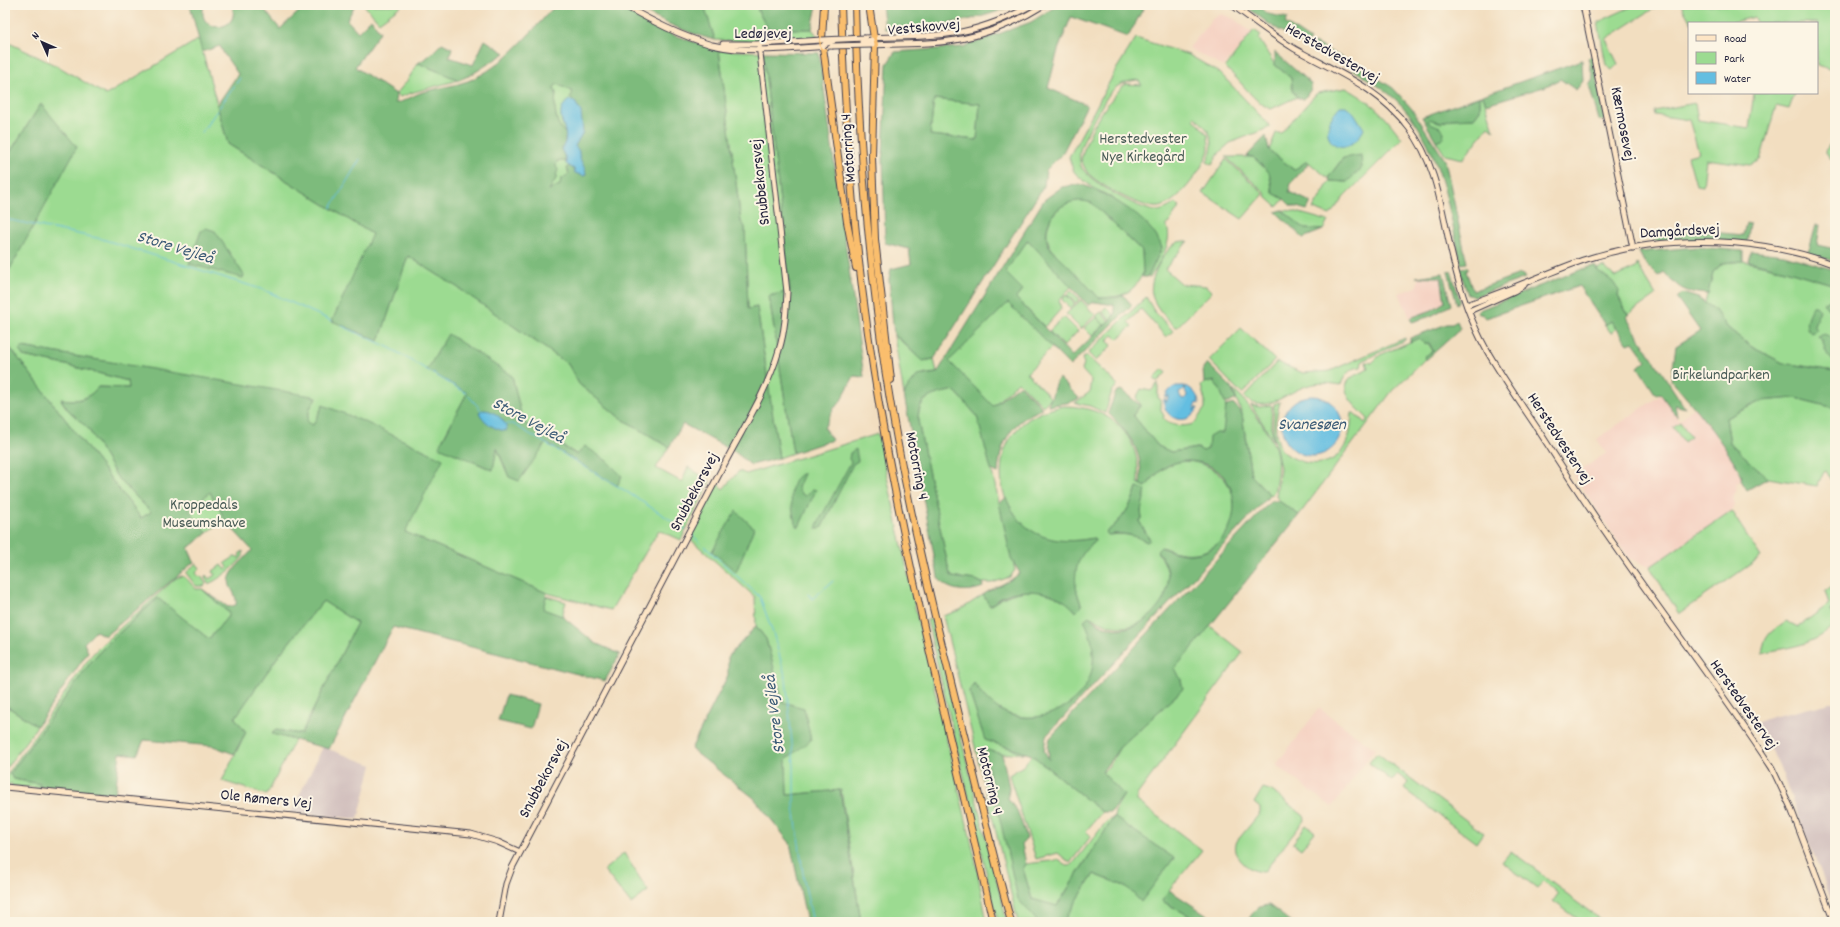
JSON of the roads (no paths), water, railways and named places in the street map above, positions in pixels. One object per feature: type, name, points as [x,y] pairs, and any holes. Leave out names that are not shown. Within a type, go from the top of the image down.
[{"type":"highway","points":[[824,5],[822,43],[847,222],[866,321]]},
{"type":"highway","name":"Motorring 4","points":[[841,5],[848,153],[866,321],[885,439],[908,550],[993,922]]},
{"type":"highway","name":"Motorring 4","points":[[855,5],[857,69],[866,198],[879,327],[893,418],[929,591],[1011,922]]},
{"type":"highway","points":[[869,5],[873,42],[872,157],[875,239],[890,376],[893,418]]},
{"type":"street","name":"Ledøjevej","points":[[623,5],[673,32],[704,42],[734,48],[822,43]]},
{"type":"street","name":"Vestskovvej","points":[[822,43],[832,46],[955,33],[991,24],[1012,16],[1032,5]]},
{"type":"street","name":"Vestskovvej","points":[[822,43],[852,38],[865,38],[873,42],[929,43],[971,37],[1007,25],[1044,5]]},
{"type":"street","name":"Herstedvestervej","points":[[1233,5],[1265,30],[1296,49],[1370,89],[1389,105],[1410,128],[1424,150],[1431,170],[1453,261],[1468,311],[1487,350],[1557,461],[1615,546],[1772,768],[1790,806],[1834,922]]},
{"type":"street","name":"Kærmosevej","points":[[1583,5],[1633,248]]},
{"type":"street","name":"Snubbekorsvej","points":[[499,922],[506,884],[520,852],[726,461],[764,387],[779,349],[784,325],[786,292],[760,47]]},
{"type":"street","name":"Damgårdsvej","points":[[1467,305],[1587,259],[1633,248],[1698,242],[1742,244],[1781,250],[1835,265]]},
{"type":"street","name":"Damgårdsvej","points":[[1468,311],[1514,291],[1530,281]]},
{"type":"street","name":"Ole Rømers Vej","points":[[5,787],[471,834],[498,842],[520,852]]},
{"type":"water","points":[[569,100],[575,102],[581,112],[583,132],[575,146],[579,151],[586,174],[584,176],[575,173],[574,169],[566,164],[566,159],[561,149],[565,142],[566,136],[561,118],[561,112],[563,106]]},
{"type":"water","points":[[1340,106],[1346,106],[1354,113],[1364,129],[1357,139],[1349,145],[1340,146],[1334,144],[1329,138],[1328,129],[1331,118]]},
{"type":"water","points":[[1176,386],[1185,386],[1184,390],[1179,393],[1181,398],[1185,399],[1187,395],[1185,391],[1186,386],[1197,395],[1199,404],[1196,403],[1194,411],[1198,408],[1189,418],[1177,419],[1167,412],[1164,399],[1166,400],[1166,403],[1169,395],[1165,398],[1167,394]]},
{"type":"water","name":"Svanesøen","points":[[1306,396],[1318,396],[1329,401],[1337,409],[1342,420],[1340,438],[1329,451],[1318,456],[1306,456],[1295,451],[1287,443],[1282,432],[1282,420],[1287,409],[1295,401]]},
{"type":"water","points":[[483,410],[491,411],[501,418],[507,428],[506,431],[498,429],[486,422],[479,412]]},
{"type":"waterway","points":[[202,132],[240,78]]},
{"type":"waterway","points":[[331,208],[360,159]]},
{"type":"waterway","name":"Store Vejleå","points":[[5,219],[102,239],[264,290],[332,321]]},
{"type":"waterway","name":"Store Vejleå","points":[[340,325],[390,348],[466,393],[482,411]]},
{"type":"waterway","name":"Store Vejleå","points":[[504,424],[513,424],[624,490],[686,530]]},
{"type":"waterway","name":"Store Vejleå","points":[[692,535],[760,597],[774,636],[786,679],[794,766],[794,806],[804,881],[813,922]]},
{"type":"waterway","points":[[809,594],[812,599],[833,581]]},
{"type":"park label","name":"Herstedvester Nye Kirkegård","points":[[1143,148]]},
{"type":"park label","name":"Birkelundparken","points":[[1721,375]]},
{"type":"park label","name":"Kroppedals Museumshave","points":[[204,514]]}]
